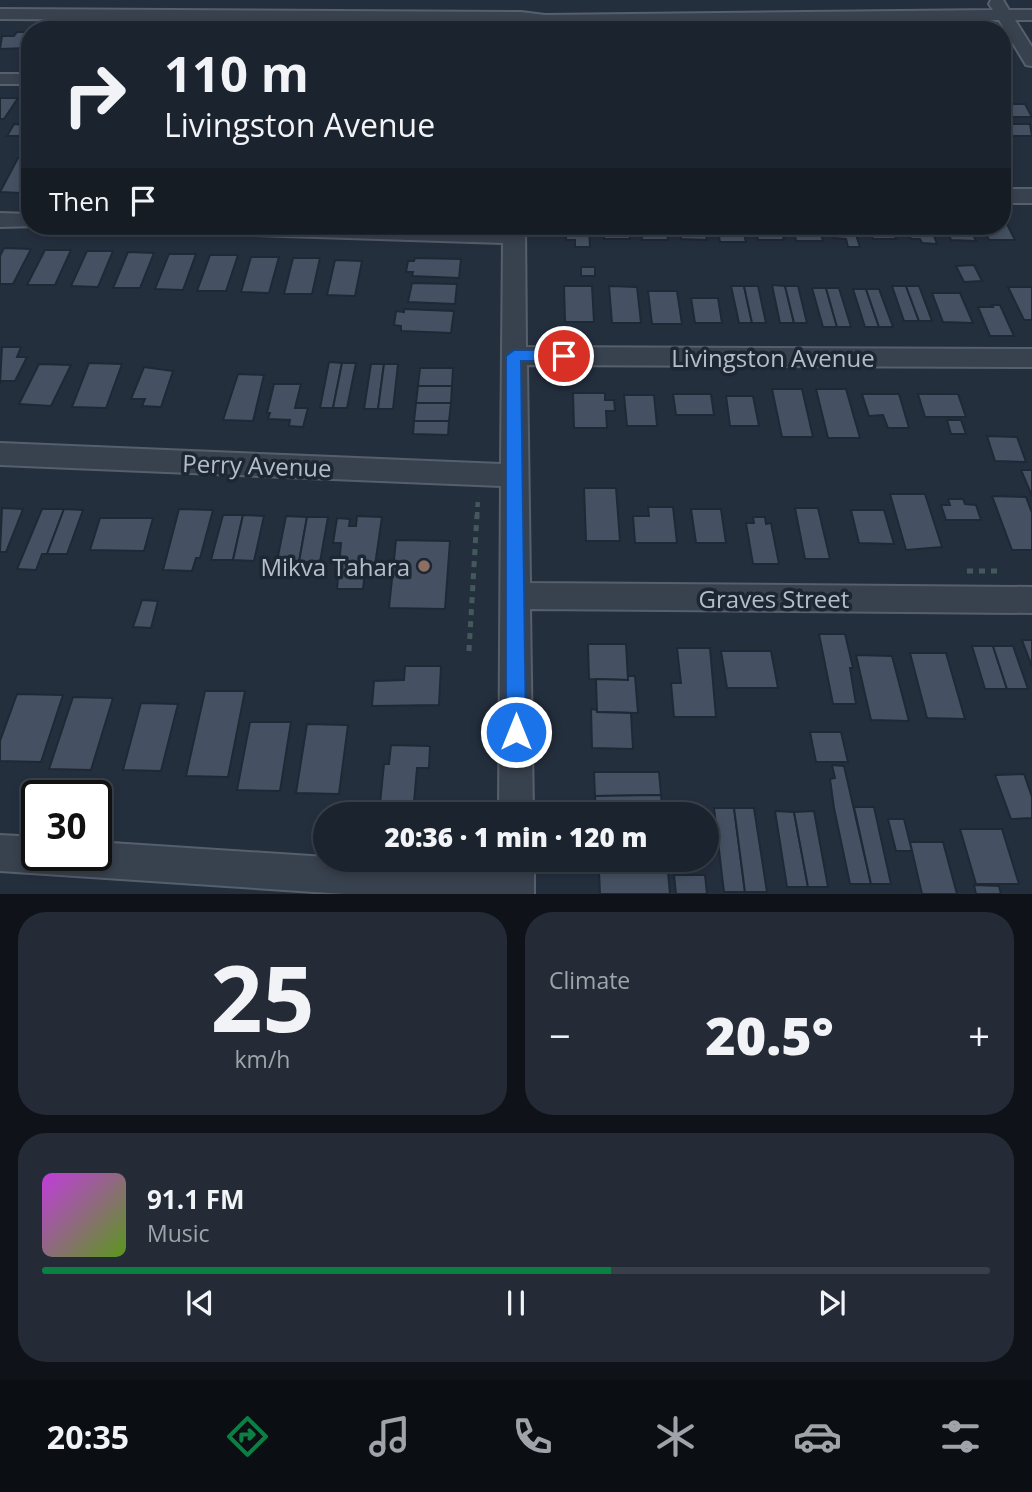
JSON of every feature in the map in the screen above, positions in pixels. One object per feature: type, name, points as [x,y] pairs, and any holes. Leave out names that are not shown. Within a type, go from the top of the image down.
[{"type":"street","points":[[994,0],[1008,21]]},
{"type":"street","points":[[0,14],[521,15],[545,20],[1032,15]]},
{"type":"street","points":[[1011,26],[1032,61]]},
{"type":"street","points":[[0,79],[21,79]]},
{"type":"street","points":[[1011,196],[1032,196]]},
{"type":"street","points":[[0,220],[21,221]]},
{"type":"street","points":[[514,235],[516,802]]},
{"type":"street","name":"Livingston Avenue","points":[[514,356],[1032,358]]},
{"type":"street","name":"Perry Avenue","points":[[0,454],[514,476]]},
{"type":"street","name":"Graves Street","points":[[515,596],[1032,600]]},
{"type":"street","points":[[0,853],[21,854]]},
{"type":"street","points":[[112,860],[516,880]]},
{"type":"path","points":[[469,651],[479,492]]},
{"type":"path","points":[[965,571],[998,571]]},
{"type":"building","points":[[21,32],[21,48],[0,49],[2,36],[14,36]]},
{"type":"building","points":[[0,98],[18,98],[4,119],[0,119]]},
{"type":"building","points":[[1011,104],[1025,104],[1032,117],[1011,117]]},
{"type":"building","points":[[14,124],[21,125],[19,136],[7,136]]},
{"type":"building","points":[[1011,124],[1030,124],[1032,136],[1011,136]]},
{"type":"building","points":[[18,158],[21,158],[21,193],[0,192]]},
{"type":"building","points":[[1011,232],[1015,240],[989,240],[986,235],[1011,235]]},
{"type":"building","points":[[566,235],[589,235],[590,247],[575,247],[575,240],[566,240]]},
{"type":"building","points":[[604,235],[629,235],[630,239],[604,239]]},
{"type":"building","points":[[642,235],[667,235],[668,240],[642,240]]},
{"type":"building","points":[[680,235],[706,235],[707,240],[681,239]]},
{"type":"building","points":[[719,235],[744,235],[746,242],[720,242]]},
{"type":"building","points":[[757,235],[783,235],[784,240],[758,240]]},
{"type":"building","points":[[795,235],[821,235],[823,241],[796,241]]},
{"type":"building","points":[[833,235],[856,235],[860,247],[848,247],[846,239],[834,238]]},
{"type":"building","points":[[871,235],[895,235],[896,239],[873,239]]},
{"type":"building","points":[[909,235],[934,235],[937,244],[922,243],[920,239],[911,239]]},
{"type":"building","points":[[949,235],[973,235],[976,241],[951,240]]},
{"type":"building","points":[[4,248],[31,249],[13,284],[0,284],[0,256]]},
{"type":"building","points":[[45,250],[71,250],[55,285],[27,285]]},
{"type":"building","points":[[87,251],[113,251],[98,287],[71,286]]},
{"type":"building","points":[[128,252],[154,253],[140,288],[113,288]]},
{"type":"building","points":[[169,254],[196,254],[183,290],[155,289]]},
{"type":"building","points":[[210,255],[238,255],[226,291],[197,291]]},
{"type":"building","points":[[251,257],[279,257],[269,293],[241,292]]},
{"type":"building","points":[[293,258],[320,258],[312,294],[284,294]]},
{"type":"building","points":[[415,258],[461,259],[459,278],[412,276],[413,272],[406,272],[408,261],[414,261]]},
{"type":"building","points":[[335,260],[362,261],[355,296],[327,295]]},
{"type":"building","points":[[974,265],[982,281],[964,282],[956,266]]},
{"type":"building","points":[[581,267],[595,267],[595,276],[581,276]]},
{"type":"building","points":[[412,283],[457,284],[455,304],[408,302]]},
{"type":"building","points":[[772,285],[785,286],[794,323],[780,323]]},
{"type":"building","points":[[564,286],[592,286],[594,322],[565,322]]},
{"type":"building","points":[[609,286],[637,287],[641,323],[612,323]]},
{"type":"building","points":[[731,286],[744,286],[752,323],[739,323]]},
{"type":"building","points":[[744,286],[758,286],[766,323],[752,323]]},
{"type":"building","points":[[785,286],[798,286],[807,323],[794,323]]},
{"type":"building","points":[[892,286],[906,286],[919,321],[904,321]]},
{"type":"building","points":[[906,286],[919,286],[932,321],[919,321]]},
{"type":"building","points":[[1008,287],[1032,287],[1032,320],[1024,320]]},
{"type":"building","points":[[812,288],[826,288],[837,327],[823,327]]},
{"type":"building","points":[[826,288],[839,288],[851,327],[837,327]]},
{"type":"building","points":[[853,289],[866,289],[879,327],[865,327]]},
{"type":"building","points":[[866,289],[879,289],[893,327],[879,327]]},
{"type":"building","points":[[648,291],[677,291],[682,324],[652,324]]},
{"type":"building","points":[[932,293],[960,293],[973,323],[943,322]]},
{"type":"building","points":[[691,298],[718,298],[722,323],[695,323]]},
{"type":"building","points":[[992,305],[1000,305],[1014,336],[990,336],[978,307],[993,307]]},
{"type":"building","points":[[404,309],[454,311],[451,333],[401,331],[401,326],[394,325],[396,311],[404,312]]},
{"type":"building","points":[[2,347],[21,347],[17,357],[27,357],[15,381],[1,381],[0,384]]},
{"type":"building","points":[[329,362],[342,363],[333,408],[320,408]]},
{"type":"building","points":[[89,363],[122,364],[106,408],[72,407]]},
{"type":"building","points":[[342,363],[356,363],[347,408],[333,408]]},
{"type":"building","points":[[39,364],[71,365],[51,406],[19,404]]},
{"type":"building","points":[[371,364],[384,364],[378,409],[364,409]]},
{"type":"building","points":[[384,364],[398,364],[393,409],[378,409]]},
{"type":"building","points":[[144,367],[173,371],[161,407],[142,406],[145,399],[131,399]]},
{"type":"building","points":[[420,368],[453,368],[452,386],[418,386]]},
{"type":"building","points":[[238,374],[264,375],[253,421],[223,420]]},
{"type":"building","points":[[274,384],[301,384],[295,408],[308,408],[303,427],[289,426],[290,420],[268,419]]},
{"type":"building","points":[[418,386],[452,386],[451,403],[416,403]]},
{"type":"building","points":[[772,389],[802,389],[813,437],[782,437]]},
{"type":"building","points":[[816,389],[846,389],[860,438],[828,438]]},
{"type":"building","points":[[573,393],[605,393],[605,400],[614,400],[615,411],[606,411],[607,428],[574,428]]},
{"type":"building","points":[[673,394],[711,394],[714,415],[676,415]]},
{"type":"building","points":[[862,394],[899,394],[909,428],[888,428],[883,415],[869,416]]},
{"type":"building","points":[[918,394],[958,394],[966,417],[925,417]]},
{"type":"building","points":[[624,395],[654,395],[657,426],[627,426]]},
{"type":"building","points":[[726,396],[753,396],[759,426],[730,426]]},
{"type":"building","points":[[416,403],[451,403],[449,421],[414,421]]},
{"type":"building","points":[[947,420],[961,420],[966,434],[951,434]]},
{"type":"building","points":[[414,421],[449,421],[448,435],[413,434]]},
{"type":"building","points":[[987,436],[1017,437],[1026,462],[995,461]]},
{"type":"building","points":[[1021,470],[1032,470],[1032,496]]},
{"type":"building","points":[[584,488],[616,488],[620,541],[586,541]]},
{"type":"building","points":[[890,494],[925,494],[942,547],[906,550]]},
{"type":"building","points":[[992,496],[1026,497],[1032,513],[1032,550],[1012,550]]},
{"type":"building","points":[[948,499],[963,499],[965,504],[976,505],[981,520],[946,520],[941,505],[950,505]]},
{"type":"building","points":[[648,507],[673,507],[677,543],[635,543],[633,516],[649,516]]},
{"type":"building","points":[[2,508],[23,509],[6,552],[0,552]]},
{"type":"building","points":[[795,508],[818,508],[830,559],[805,559]]},
{"type":"building","points":[[42,509],[64,509],[47,554],[42,554],[36,570],[17,569]]},
{"type":"building","points":[[64,509],[83,510],[67,554],[47,554]]},
{"type":"building","points":[[179,509],[213,510],[200,558],[196,558],[192,571],[163,570]]},
{"type":"building","points":[[691,509],[721,509],[726,543],[696,543]]},
{"type":"building","points":[[851,510],[884,510],[894,544],[859,543]]},
{"type":"building","points":[[223,515],[243,515],[233,560],[211,560]]},
{"type":"building","points":[[243,515],[264,516],[254,561],[233,560]]},
{"type":"building","points":[[286,516],[307,517],[299,562],[277,561]]},
{"type":"building","points":[[357,516],[382,517],[374,572],[365,572],[363,589],[337,589],[341,543],[333,543],[337,518],[350,519],[349,526],[356,526]]},
{"type":"building","points":[[307,517],[328,517],[320,562],[299,562]]},
{"type":"building","points":[[753,517],[765,517],[766,524],[771,523],[779,564],[753,564],[746,523],[754,523]]},
{"type":"building","points":[[100,518],[153,518],[144,551],[90,550]]},
{"type":"building","points":[[396,540],[450,541],[445,609],[389,608]]},
{"type":"building","points":[[142,600],[158,601],[151,628],[133,627]]},
{"type":"building","points":[[819,634],[845,634],[853,668],[850,668],[856,704],[833,704]]},
{"type":"building","points":[[1022,640],[1032,640],[1032,667]]},
{"type":"building","points":[[588,644],[626,644],[628,680],[589,679]]},
{"type":"building","points":[[972,646],[993,646],[1007,689],[985,689]]},
{"type":"building","points":[[993,646],[1013,646],[1028,689],[1007,689]]},
{"type":"building","points":[[677,648],[710,648],[716,717],[674,717],[671,683],[681,683]]},
{"type":"building","points":[[721,651],[771,651],[778,688],[727,688]]},
{"type":"building","points":[[910,653],[946,653],[965,719],[927,718]]},
{"type":"building","points":[[856,655],[892,656],[909,721],[871,720]]},
{"type":"building","points":[[405,666],[441,666],[439,705],[372,706],[374,681],[404,680]]},
{"type":"building","points":[[628,676],[635,676],[638,713],[597,712],[596,679],[628,680]]},
{"type":"building","points":[[205,691],[245,691],[228,777],[186,776]]},
{"type":"building","points":[[17,694],[63,695],[41,762],[0,761],[0,741]]},
{"type":"building","points":[[73,697],[113,698],[91,770],[49,769]]},
{"type":"building","points":[[141,703],[178,704],[161,771],[123,770]]},
{"type":"building","points":[[591,709],[597,712],[631,713],[633,749],[592,748]]},
{"type":"building","points":[[250,722],[291,722],[280,791],[237,790]]},
{"type":"building","points":[[307,724],[348,725],[339,794],[296,793]]},
{"type":"building","points":[[810,732],[841,732],[848,762],[816,762]]},
{"type":"building","points":[[391,745],[430,746],[429,768],[417,768],[414,802],[380,802],[384,764],[389,764]]},
{"type":"building","points":[[832,765],[844,766],[871,884],[850,884],[834,808],[830,779],[835,778]]},
{"type":"building","points":[[594,772],[659,772],[661,795],[595,796]]},
{"type":"building","points":[[1024,774],[1032,797],[1032,818],[1011,819],[995,775]]},
{"type":"building","points":[[661,795],[662,802],[595,802],[595,796]]},
{"type":"building","points":[[854,807],[874,807],[891,884],[871,884]]},
{"type":"building","points":[[719,808],[734,808],[745,892],[724,892],[719,850]]},
{"type":"building","points":[[734,808],[754,808],[767,892],[745,892]]},
{"type":"building","points":[[775,811],[794,812],[808,887],[787,887]]},
{"type":"building","points":[[814,811],[828,887],[808,887],[794,812]]},
{"type":"building","points":[[888,819],[904,819],[912,851],[896,851]]},
{"type":"building","points":[[960,829],[1002,829],[1019,884],[976,884]]},
{"type":"building","points":[[910,842],[943,842],[957,894],[922,894]]},
{"type":"building","points":[[599,872],[668,872],[670,894],[600,894]]},
{"type":"building","points":[[674,875],[705,875],[707,894],[676,894]]},
{"type":"building","points":[[974,885],[999,886],[1001,894],[976,894]]},
{"type":"place","name":"Mikva Tahara","points":[[424,566]]},
{"type":"route","points":[[516,732],[514,356],[564,356]]}]
